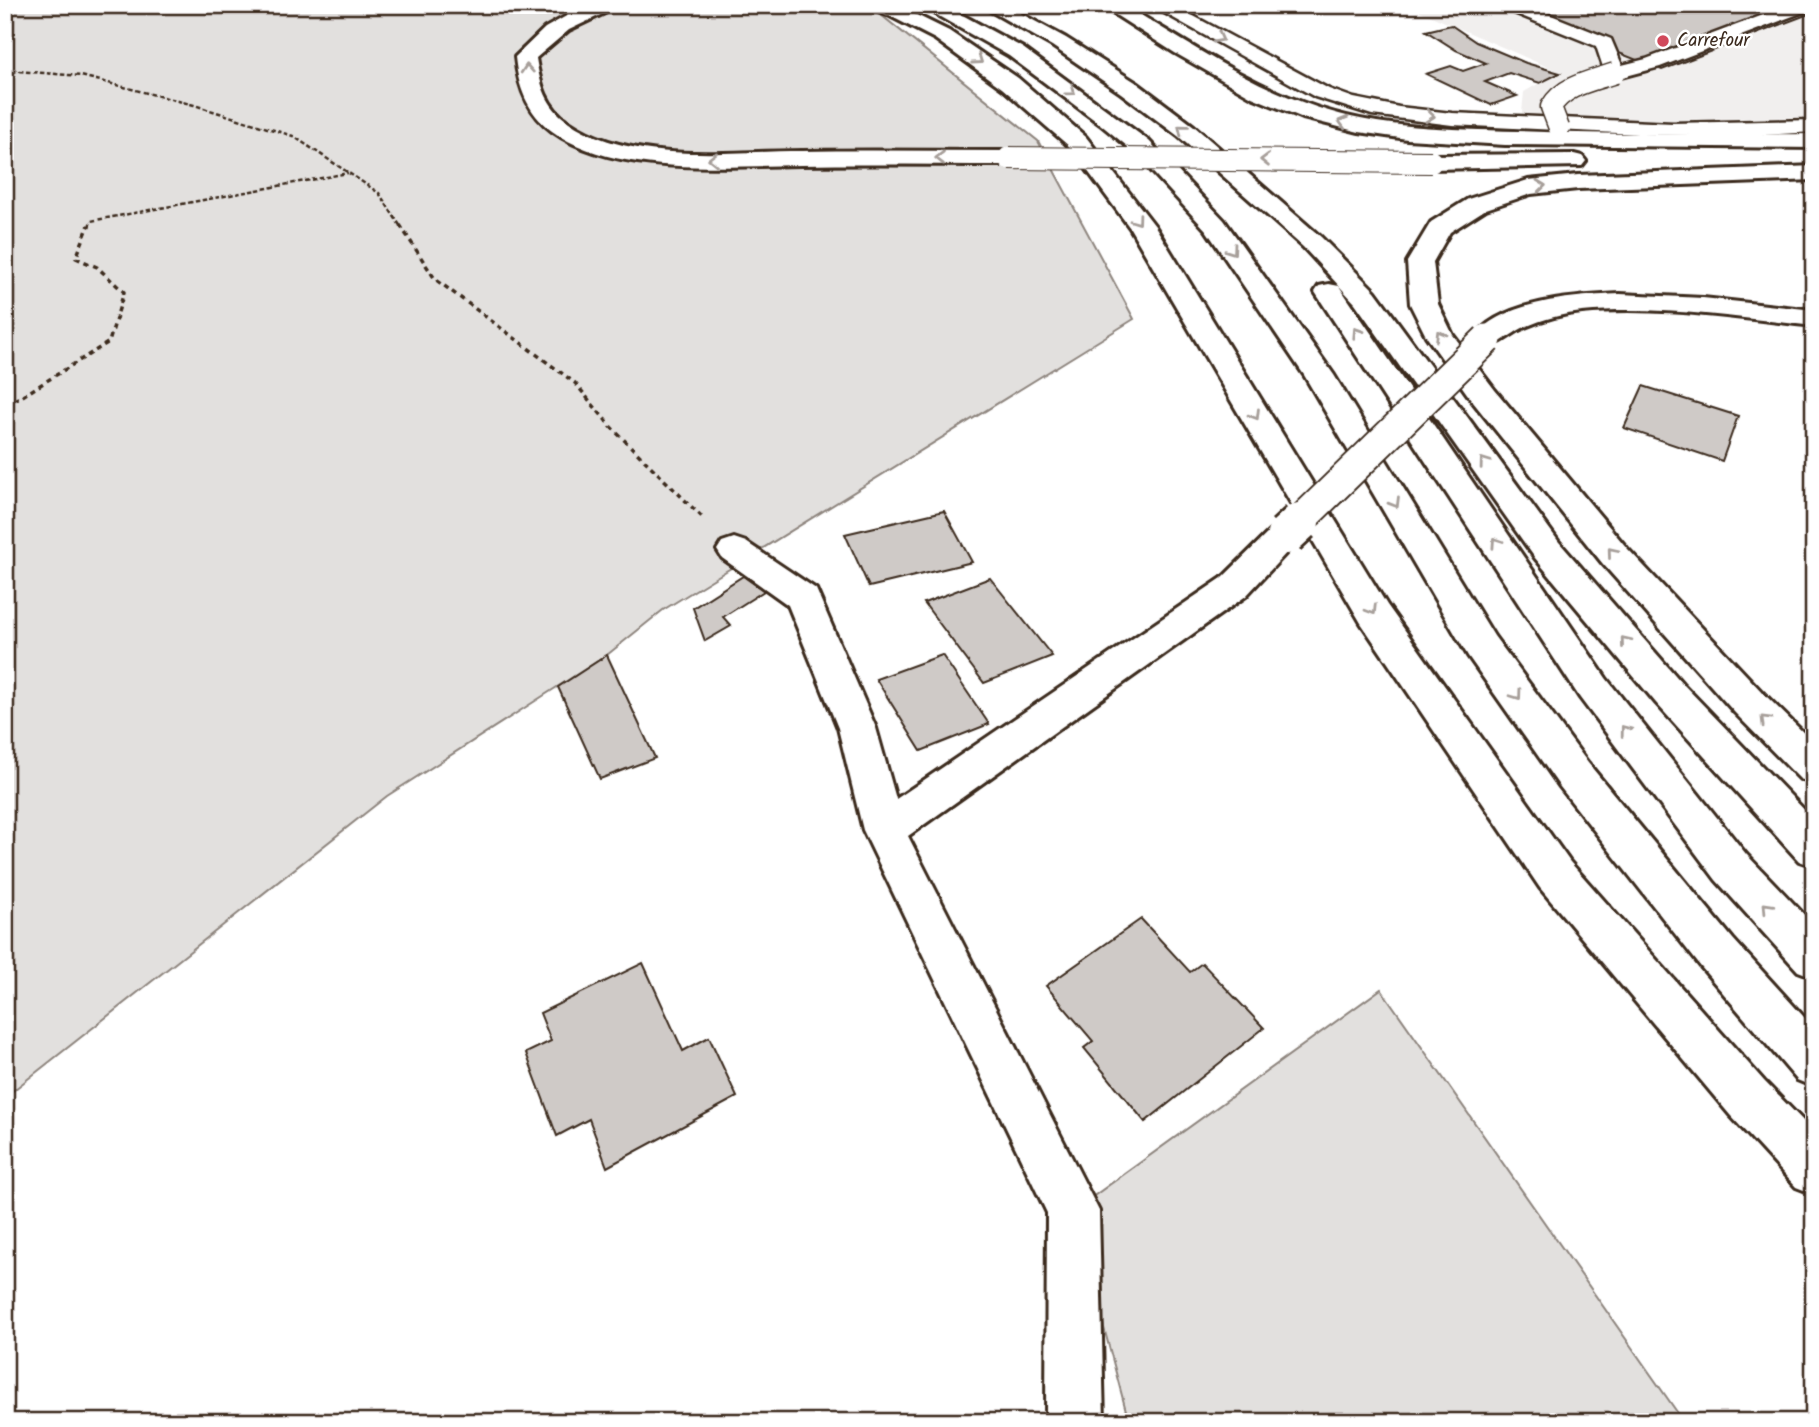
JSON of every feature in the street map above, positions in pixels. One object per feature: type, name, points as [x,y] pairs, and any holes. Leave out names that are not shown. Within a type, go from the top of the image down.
[{"type":"main road","points":[[606,5],[551,31],[525,57],[528,84],[542,110],[568,131],[617,150],[685,159],[1009,158],[1444,162],[1814,157]]},
{"type":"main road","points":[[875,5],[898,12],[942,35],[1010,83],[1078,142],[1142,226],[1374,614],[1555,875],[1747,1098],[1814,1169]]},
{"type":"main road","points":[[929,5],[1016,52],[1108,119],[1141,146],[1215,225],[1319,375],[1489,656],[1574,775],[1717,953],[1814,1064]]},
{"type":"main road","points":[[990,5],[1059,43],[1129,88],[1186,131],[1312,242],[1365,297],[1547,550],[1669,693],[1814,848]]},
{"type":"main road","points":[[1110,5],[1254,88],[1308,112],[1354,126],[1409,132],[1552,134],[1582,141],[1814,141]]},
{"type":"main road","points":[[1814,173],[1578,182],[1528,187],[1477,204],[1440,227],[1420,262],[1424,304],[1440,336],[1484,396],[1615,556],[1749,703],[1814,768]]},
{"type":"main road","points":[[1234,174],[1302,254],[1349,320],[1593,688],[1731,867],[1814,957]]},
{"type":"main road","points":[[884,830],[1234,587],[1488,339],[1515,321],[1545,311],[1621,302],[1814,318]]},
{"type":"main road","points":[[734,550],[765,569],[803,598],[857,728],[884,830],[1073,1211],[1075,1422]]},
{"type":"lane","points":[[1159,5],[1322,93],[1344,103],[1377,110],[1474,120],[1699,131],[1814,126]]},
{"type":"lane","points":[[1510,5],[1653,63]]},
{"type":"lane","points":[[1552,134],[1551,107],[1554,99],[1567,91],[1653,63],[1807,5]]},
{"type":"lane","points":[[1604,43],[1615,74]]},
{"type":"path","points":[[5,70],[81,76],[194,105],[293,136],[379,193],[435,279],[575,383],[612,428],[734,550]]},
{"type":"path","points":[[5,403],[21,397],[109,342],[124,292],[97,267],[76,258],[91,220],[349,173]]},
{"type":"shaded area","points":[[5,5],[854,5],[881,15],[1038,141],[1134,319],[663,610],[607,655],[387,796],[5,1097]]},
{"type":"shaded area","points":[[1406,5],[1814,5],[1814,131],[1730,136],[1520,132],[1524,92],[1559,72]]},
{"type":"shaded area","points":[[1381,989],[1684,1422],[1129,1422],[1073,1211]]},
{"type":"building","name":"Carrefour","points":[[1498,5],[1814,5],[1814,12],[1662,70]]},
{"type":"building","points":[[1451,25],[1476,42],[1526,63],[1560,73],[1540,83],[1509,73],[1485,82],[1517,96],[1491,105],[1426,74],[1451,66],[1463,71],[1486,63],[1456,50],[1426,31]]},
{"type":"building","points":[[1643,386],[1738,416],[1722,461],[1624,428]]},
{"type":"building","points":[[944,511],[972,562],[869,587],[845,534]]},
{"type":"building","points":[[743,576],[764,591],[723,617],[731,626],[705,641],[693,608]]},
{"type":"building","points":[[990,578],[1052,656],[984,683],[924,603]]},
{"type":"building","points":[[607,655],[655,758],[600,779],[558,687]]},
{"type":"building","points":[[942,655],[989,724],[921,751],[876,679]]},
{"type":"building","points":[[1141,919],[1190,972],[1202,963],[1264,1028],[1145,1122],[1084,1048],[1093,1041],[1046,986]]},
{"type":"building","points":[[643,963],[683,1051],[709,1037],[737,1097],[607,1167],[589,1119],[557,1136],[526,1053],[551,1041],[540,1013]]},
{"type":"place","name":"Carrefour","points":[[1663,41]]}]
